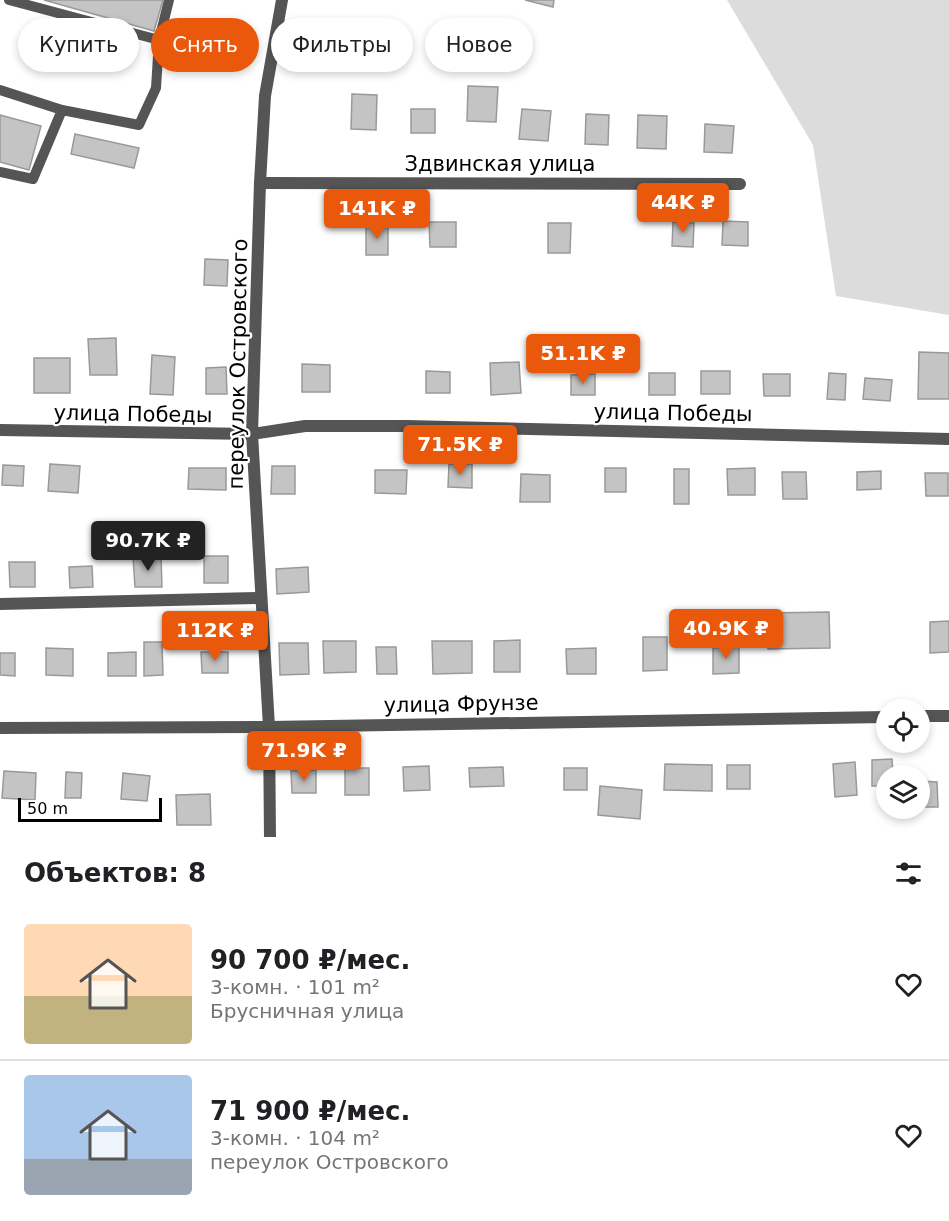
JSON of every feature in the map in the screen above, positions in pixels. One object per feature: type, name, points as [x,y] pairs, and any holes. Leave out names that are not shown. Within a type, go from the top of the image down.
[{"type":"street","name":"переулок Островского","points":[[270,837],[269,727],[252,434],[260,183],[266,96],[282,0]]},
{"type":"street","name":"Здвинская улица","points":[[260,183],[740,184]]},
{"type":"street","name":"улица Победы","points":[[0,430],[252,434],[305,426],[408,426],[949,439]]},
{"type":"street","points":[[0,604],[261,598]]},
{"type":"street","points":[[930,716],[949,716]]},
{"type":"street","name":"улица Фрунзе","points":[[0,728],[269,727],[876,717]]},
{"type":"lane","points":[[9,0],[151,38]]},
{"type":"lane","points":[[164,18],[169,0]]},
{"type":"lane","points":[[0,90],[62,110],[138,125],[156,88],[157,72]]},
{"type":"lane","points":[[0,172],[33,179],[62,110]]},
{"type":"shaded area","points":[[727,0],[949,0],[949,315],[836,296],[813,145]]},
{"type":"building","points":[[44,0],[163,0],[158,18],[151,18],[151,30],[139,27],[139,18],[108,18]]},
{"type":"building","points":[[525,0],[554,0],[553,7]]},
{"type":"building","points":[[468,86],[498,87],[496,122],[467,121]]},
{"type":"building","points":[[352,94],[377,95],[376,130],[351,129]]},
{"type":"building","points":[[411,109],[435,109],[435,133],[411,133]]},
{"type":"building","points":[[522,109],[551,111],[548,141],[519,139]]},
{"type":"building","points":[[586,114],[609,115],[608,145],[585,144]]},
{"type":"building","points":[[0,115],[41,126],[29,170],[0,162]]},
{"type":"building","points":[[638,115],[667,116],[666,149],[637,148]]},
{"type":"building","points":[[705,124],[734,126],[732,153],[704,152]]},
{"type":"building","points":[[75,134],[139,148],[134,168],[71,154]]},
{"type":"building","points":[[723,221],[748,222],[748,246],[722,245]]},
{"type":"building","points":[[429,222],[456,222],[456,247],[430,247]]},
{"type":"building","points":[[673,222],[694,223],[693,247],[672,246]]},
{"type":"building","points":[[548,223],[571,223],[570,253],[548,253]]},
{"type":"building","points":[[366,225],[388,225],[388,255],[366,255]]},
{"type":"building","points":[[205,259],[228,260],[227,286],[204,285]]},
{"type":"building","points":[[116,338],[117,375],[90,375],[88,339]]},
{"type":"building","points":[[919,352],[949,353],[949,399],[918,399]]},
{"type":"building","points":[[152,355],[175,357],[173,395],[150,394]]},
{"type":"building","points":[[34,358],[70,358],[70,393],[34,393]]},
{"type":"building","points":[[519,362],[521,393],[491,395],[490,363]]},
{"type":"building","points":[[302,364],[330,365],[330,392],[302,392]]},
{"type":"building","points":[[226,367],[227,394],[206,394],[206,368]]},
{"type":"building","points":[[426,371],[450,372],[450,393],[426,393]]},
{"type":"building","points":[[701,371],[730,371],[730,394],[701,394]]},
{"type":"building","points":[[649,373],[675,373],[675,395],[649,395]]},
{"type":"building","points":[[829,373],[846,374],[845,400],[827,399]]},
{"type":"building","points":[[595,374],[595,395],[571,395],[571,375]]},
{"type":"building","points":[[763,374],[790,374],[790,396],[764,396]]},
{"type":"building","points":[[865,378],[892,380],[890,401],[863,399]]},
{"type":"building","points":[[50,464],[80,466],[78,493],[48,491]]},
{"type":"building","points":[[449,464],[472,464],[472,488],[448,487]]},
{"type":"building","points":[[3,465],[24,466],[23,486],[2,485]]},
{"type":"building","points":[[272,466],[295,466],[295,494],[271,494]]},
{"type":"building","points":[[189,468],[226,468],[226,490],[188,489]]},
{"type":"building","points":[[605,468],[626,468],[626,492],[605,492]]},
{"type":"building","points":[[755,468],[755,495],[728,495],[727,469]]},
{"type":"building","points":[[674,469],[689,469],[689,504],[674,504]]},
{"type":"building","points":[[375,470],[407,470],[406,494],[375,493]]},
{"type":"building","points":[[881,471],[881,489],[857,490],[857,472]]},
{"type":"building","points":[[782,472],[806,472],[807,499],[783,499]]},
{"type":"building","points":[[925,473],[948,473],[948,496],[926,496]]},
{"type":"building","points":[[521,474],[550,475],[550,502],[520,502]]},
{"type":"building","points":[[161,556],[162,587],[135,587],[133,557]]},
{"type":"building","points":[[204,556],[228,556],[228,583],[204,583]]},
{"type":"building","points":[[9,562],[35,562],[35,587],[10,587]]},
{"type":"building","points":[[92,566],[93,587],[70,588],[69,567]]},
{"type":"building","points":[[308,567],[309,592],[277,594],[276,569]]},
{"type":"building","points":[[829,612],[830,648],[768,649],[767,613]]},
{"type":"building","points":[[949,621],[949,652],[930,653],[930,622]]},
{"type":"building","points":[[643,637],[667,637],[667,670],[643,671]]},
{"type":"building","points":[[520,640],[520,672],[494,672],[494,641]]},
{"type":"building","points":[[323,641],[356,641],[356,672],[324,673]]},
{"type":"building","points":[[432,641],[472,641],[472,673],[433,674]]},
{"type":"building","points":[[144,642],[162,642],[163,675],[144,676]]},
{"type":"building","points":[[279,643],[308,643],[309,674],[280,675]]},
{"type":"building","points":[[376,647],[396,647],[397,674],[377,674]]},
{"type":"building","points":[[739,647],[739,673],[713,674],[713,648]]},
{"type":"building","points":[[46,648],[73,649],[73,676],[46,675]]},
{"type":"building","points":[[596,648],[596,674],[567,674],[566,649]]},
{"type":"building","points":[[136,652],[136,676],[108,676],[108,653]]},
{"type":"building","points":[[201,652],[228,652],[228,673],[202,673]]},
{"type":"building","points":[[0,653],[15,653],[15,676],[0,675]]},
{"type":"building","points":[[892,759],[892,765],[876,765],[876,786],[872,786],[872,760]]},
{"type":"building","points":[[855,762],[857,795],[835,797],[833,764]]},
{"type":"building","points":[[665,764],[712,765],[712,791],[664,790]]},
{"type":"building","points":[[727,765],[750,765],[750,789],[727,789]]},
{"type":"building","points":[[429,766],[430,790],[404,791],[403,767]]},
{"type":"building","points":[[503,767],[504,786],[470,787],[469,768]]},
{"type":"building","points":[[345,768],[369,768],[369,795],[345,795]]},
{"type":"building","points":[[564,768],[587,768],[587,790],[564,790]]},
{"type":"building","points":[[316,770],[316,793],[292,793],[291,771]]},
{"type":"building","points":[[4,771],[36,773],[35,800],[2,798]]},
{"type":"building","points":[[66,772],[82,773],[81,798],[65,798]]},
{"type":"building","points":[[123,773],[150,776],[147,801],[121,799]]},
{"type":"building","points":[[930,782],[937,782],[938,807],[930,807]]},
{"type":"building","points":[[600,786],[642,790],[640,819],[598,815]]},
{"type":"building","points":[[210,794],[211,825],[177,825],[176,795]]}]
